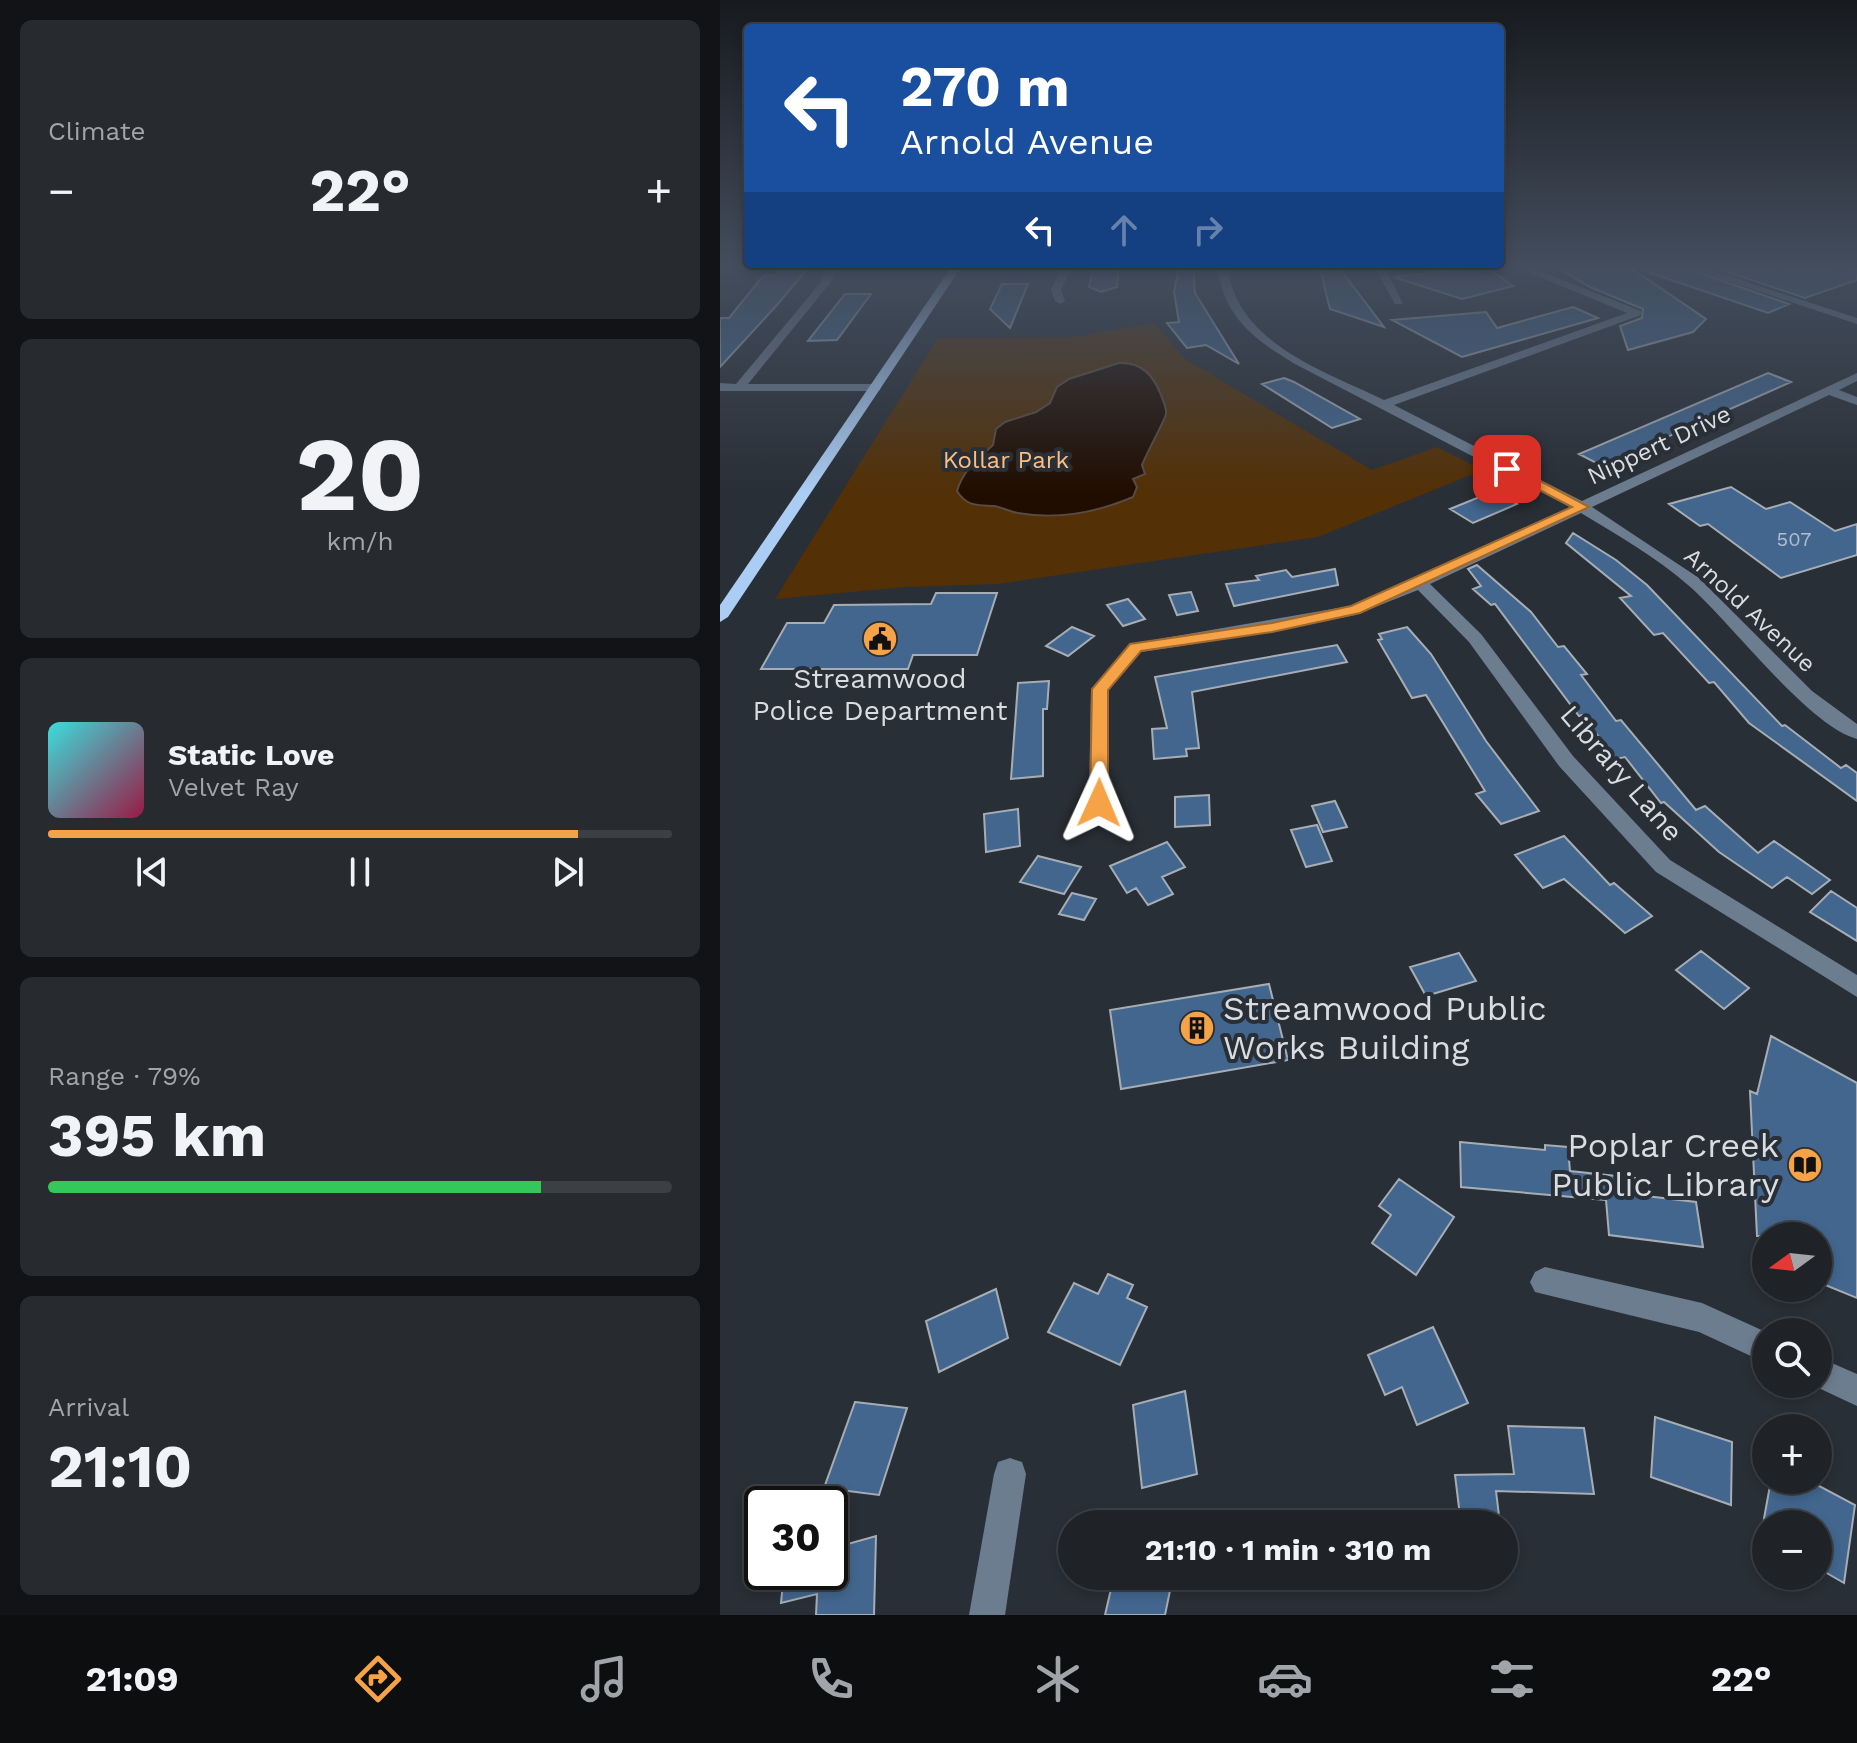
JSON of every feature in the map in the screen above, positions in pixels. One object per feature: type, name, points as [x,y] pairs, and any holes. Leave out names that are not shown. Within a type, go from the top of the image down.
[{"type":"main road","points":[[720,617],[906,341]]},
{"type":"street","points":[[739,387],[777,341]]},
{"type":"street","name":"Arnold Avenue","points":[[1269,341],[1299,362],[1582,507],[1671,563],[1795,683],[1857,733]]},
{"type":"street","points":[[1382,405],[1558,341]]},
{"type":"street","name":"Nippert Drive","points":[[1099,803],[1100,689],[1136,648],[1272,627],[1355,610],[1420,583],[1857,377]]},
{"type":"street","points":[[720,387],[875,388]]},
{"type":"street","points":[[1828,390],[1857,401]]},
{"type":"street","name":"Library Lane","points":[[1420,583],[1475,638],[1566,761],[1663,866],[1857,987]]},
{"type":"street","points":[[1545,1282],[1702,1318],[1752,1341]]},
{"type":"street","points":[[1832,1378],[1857,1390]]},
{"type":"street","points":[[987,1615],[1010,1474]]},
{"type":"green space","name":"Kollar Park","points":[[936,341],[1170,341],[1185,359],[1372,470],[1437,447],[1483,470],[1318,537],[998,584],[906,587],[775,599]]},
{"type":"shaded area","points":[[1119,363],[1146,371],[1158,388],[1166,409],[1142,465],[1145,474],[1133,479],[1137,487],[1133,497],[1106,507],[1048,516],[973,504],[961,496],[957,491],[963,477],[993,445],[996,429],[1005,422],[1036,412],[1050,403],[1057,387],[1069,379]]},
{"type":"building","points":[[720,341],[744,341],[720,367]]},
{"type":"building","points":[[1182,341],[1225,341],[1239,364],[1206,345],[1187,348]]},
{"type":"building","points":[[1432,341],[1517,341],[1462,357]]},
{"type":"building","points":[[1625,341],[1659,341],[1628,350]]},
{"type":"building","points":[[1768,373],[1791,382],[1602,466],[1579,454]]},
{"type":"building","points":[[1284,378],[1360,419],[1332,428],[1262,384]]},
{"type":"building","points":[[1731,487],[1766,509],[1790,502],[1835,531],[1857,524],[1857,555],[1781,578],[1708,524],[1700,526],[1669,504]]},
{"type":"building","points":[[1494,491],[1517,504],[1473,523],[1450,509]]},
{"type":"building","points":[[1573,533],[1616,560],[1647,585],[1782,726],[1785,725],[1841,768],[1846,765],[1857,773],[1857,801],[1749,723],[1714,682],[1709,683],[1663,633],[1654,635],[1620,598],[1631,596],[1566,543]]},
{"type":"building","points":[[1477,565],[1531,612],[1558,647],[1564,646],[1587,674],[1581,675],[1616,721],[1621,720],[1696,810],[1705,806],[1758,853],[1774,841],[1830,880],[1812,894],[1787,877],[1772,888],[1719,852],[1664,802],[1661,803],[1625,757],[1616,759],[1582,715],[1579,716],[1495,604],[1491,605],[1473,589],[1481,586],[1468,569]]},
{"type":"building","points":[[1335,569],[1338,585],[1234,606],[1226,584],[1259,580],[1256,576],[1286,570],[1292,577]]},
{"type":"building","points":[[1191,592],[1198,611],[1177,615],[1169,595]]},
{"type":"building","name":"Streamwood Police Department","points":[[936,593],[997,593],[977,655],[913,655],[908,669],[761,669],[787,623],[824,623],[834,605],[931,604]]},
{"type":"building","points":[[1128,599],[1145,619],[1123,626],[1107,605]]},
{"type":"building","points":[[1072,627],[1094,636],[1068,656],[1046,646]]},
{"type":"building","points":[[1407,627],[1431,654],[1486,741],[1539,811],[1501,824],[1476,794],[1485,791],[1426,695],[1412,698],[1378,640],[1382,639],[1379,634]]},
{"type":"building","points":[[1337,645],[1347,662],[1192,692],[1199,748],[1186,749],[1187,756],[1154,759],[1152,729],[1167,728],[1155,677]]},
{"type":"building","points":[[1049,681],[1047,709],[1043,709],[1043,776],[1011,779],[1018,683]]},
{"type":"building","points":[[1209,795],[1210,825],[1175,827],[1175,797]]},
{"type":"building","points":[[1335,801],[1347,827],[1323,832],[1312,806]]},
{"type":"building","points":[[1018,809],[1020,846],[986,852],[984,814]]},
{"type":"building","points":[[1317,825],[1332,861],[1306,867],[1291,830]]},
{"type":"building","points":[[1564,836],[1610,885],[1614,883],[1652,916],[1625,933],[1564,879],[1543,888],[1515,855]]},
{"type":"building","points":[[1167,842],[1185,867],[1162,877],[1173,894],[1148,905],[1136,888],[1127,893],[1110,866]]},
{"type":"building","points":[[1038,856],[1081,867],[1064,894],[1020,882]]},
{"type":"building","points":[[1831,891],[1857,908],[1857,941],[1810,912]]},
{"type":"building","points":[[1072,893],[1096,899],[1084,920],[1059,914]]},
{"type":"building","points":[[1701,951],[1749,988],[1724,1009],[1676,970]]},
{"type":"building","points":[[1459,953],[1476,981],[1426,996],[1410,967]]},
{"type":"building","name":"Streamwood Public Works Building","points":[[1269,984],[1288,1060],[1121,1089],[1110,1010]]},
{"type":"building","name":"Poplar Creek Public Library","points":[[1771,1036],[1857,1083],[1857,1298],[1832,1288],[1832,1222],[1756,1222],[1750,1091],[1757,1094]]},
{"type":"building","points":[[1460,1142],[1545,1150],[1545,1145],[1568,1147],[1570,1171],[1635,1178],[1638,1195],[1696,1202],[1703,1247],[1609,1235],[1606,1200],[1461,1187]]},
{"type":"building","points":[[1399,1179],[1454,1217],[1416,1275],[1372,1243],[1391,1215],[1379,1206]]},
{"type":"building","points":[[1108,1274],[1133,1285],[1127,1298],[1147,1307],[1120,1365],[1048,1332],[1074,1283],[1098,1294]]},
{"type":"building","points":[[996,1289],[1008,1338],[939,1372],[926,1321]]},
{"type":"building","points":[[1433,1327],[1468,1403],[1417,1425],[1402,1387],[1385,1395],[1368,1355]]},
{"type":"building","points":[[1185,1391],[1197,1474],[1142,1488],[1133,1405]]},
{"type":"building","points":[[855,1402],[907,1408],[879,1495],[848,1491],[848,1486],[825,1486]]},
{"type":"building","points":[[1655,1417],[1732,1442],[1731,1505],[1651,1477]]},
{"type":"building","points":[[1508,1426],[1584,1428],[1594,1494],[1496,1491],[1498,1510],[1459,1510],[1455,1475],[1514,1474]]},
{"type":"building","points":[[1832,1493],[1855,1505],[1844,1583],[1832,1576],[1832,1510],[1766,1510],[1768,1494]]},
{"type":"building","points":[[876,1536],[874,1615],[816,1615],[817,1594],[781,1603],[782,1590],[848,1590],[848,1544]]},
{"type":"building","points":[[1111,1590],[1170,1590],[1165,1615],[1105,1615]]},
{"type":"place","name":"Streamwood Police Department","points":[[880,639]]},
{"type":"place","name":"Streamwood Public Works Building","points":[[1197,1028]]},
{"type":"place","name":"Poplar Creek Public Library","points":[[1805,1165]]},
{"type":"route","points":[[1099,803],[1100,689],[1136,648],[1272,627],[1355,610],[1582,507],[1507,469]]}]
